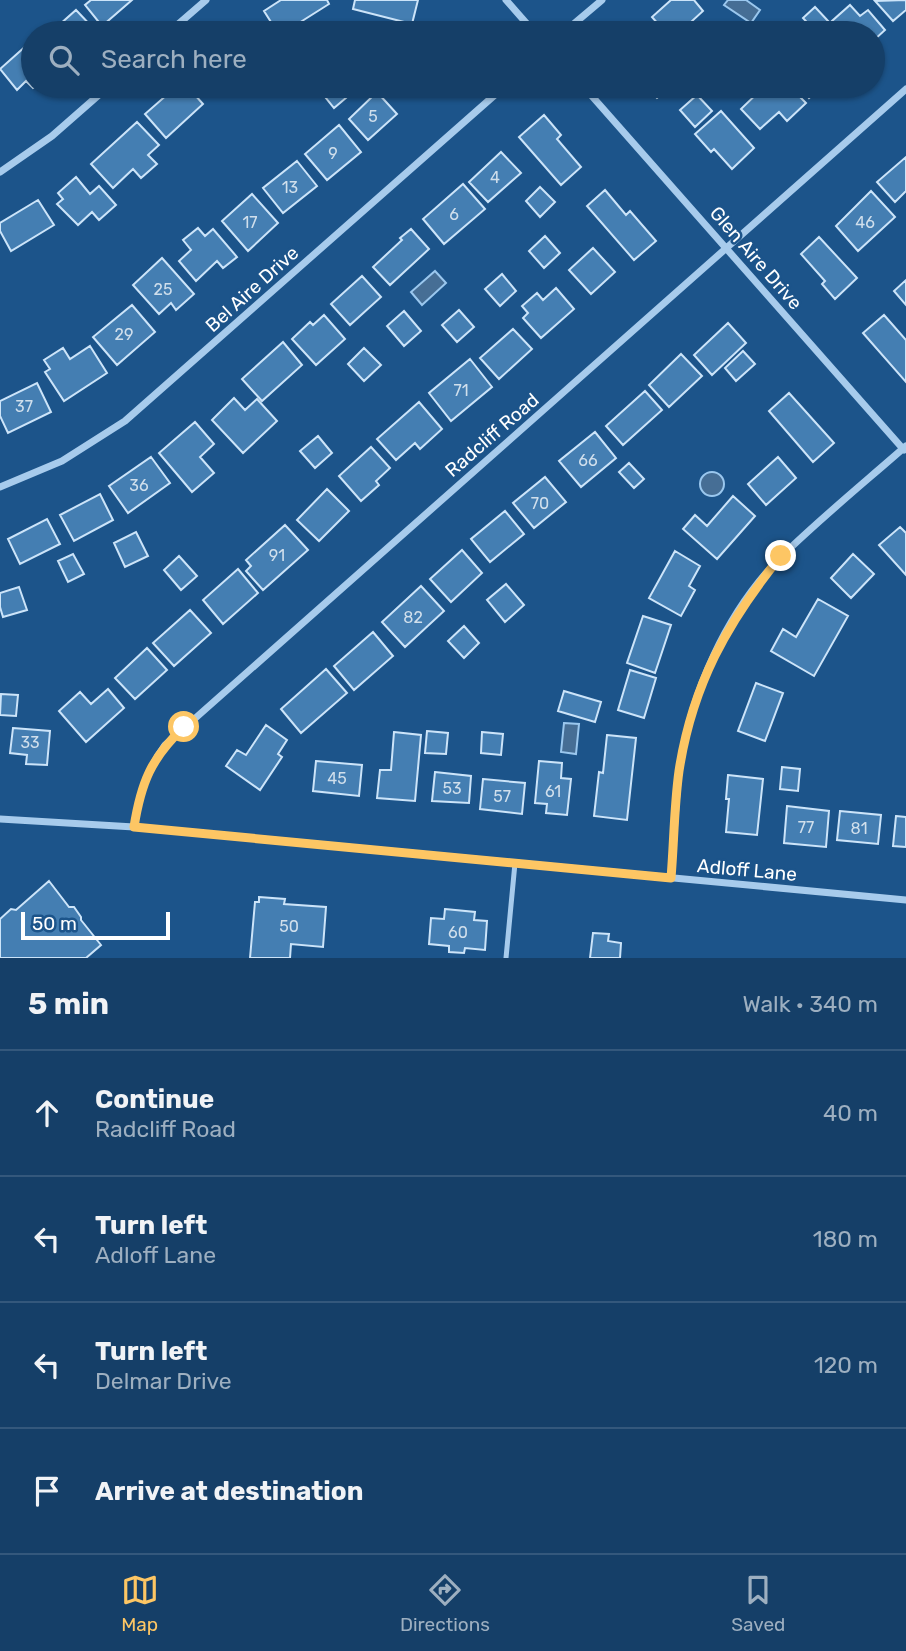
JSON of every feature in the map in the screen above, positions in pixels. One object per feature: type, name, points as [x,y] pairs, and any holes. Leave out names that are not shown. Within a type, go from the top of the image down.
[{"type":"street","points":[[182,21],[206,0]]},
{"type":"street","points":[[506,0],[525,21]]},
{"type":"street","points":[[577,21],[601,0]]},
{"type":"street","name":"Radcliff Road","points":[[134,827],[141,790],[152,763],[165,745],[906,89]]},
{"type":"street","points":[[0,172],[52,136],[95,98]]},
{"type":"street","name":"Bel Aire Drive","points":[[0,487],[62,461],[125,421],[491,98]]},
{"type":"street","name":"Glen Aire Drive","points":[[594,98],[905,449]]},
{"type":"street","points":[[671,878],[679,772],[691,718],[705,677],[725,633],[751,593],[781,556],[905,449]]},
{"type":"street","name":"Adloff Lane","points":[[0,819],[134,827],[906,900]]},
{"type":"lane","points":[[506,958],[515,863]]},
{"type":"water","points":[[728,0],[746,0],[760,10],[752,21],[748,21],[724,5]]},
{"type":"water","points":[[435,271],[446,283],[422,305],[411,292]]},
{"type":"water","points":[[712,472],[721,475],[724,484],[721,493],[712,496],[703,493],[700,484],[703,475]]},
{"type":"water","points":[[564,723],[579,724],[576,754],[561,752]]},
{"type":"building","points":[[91,0],[132,0],[108,21],[98,21],[85,5]]},
{"type":"building","points":[[281,0],[327,0],[329,4],[302,21],[270,21],[264,11]]},
{"type":"building","points":[[355,0],[418,0],[413,21],[400,21],[353,9]]},
{"type":"building","points":[[671,0],[694,0],[703,11],[692,21],[656,21],[652,17]]},
{"type":"building","points":[[906,0],[906,10],[893,21],[875,1]]},
{"type":"building","points":[[850,5],[860,16],[868,10],[877,21],[832,21]]},
{"type":"building","points":[[815,7],[828,21],[806,21],[803,18]]},
{"type":"building","points":[[76,10],[86,21],[64,21]]},
{"type":"building","points":[[21,50],[21,86],[17,90],[0,69]]},
{"type":"building","points":[[163,98],[198,98],[203,104],[166,138],[145,114]]},
{"type":"building","points":[[326,98],[346,98],[334,108]]},
{"type":"building","points":[[371,98],[382,98],[397,114],[368,140],[349,119]]},
{"type":"building","points":[[694,98],[700,98],[712,111],[695,127],[680,110]]},
{"type":"building","points":[[752,98],[801,98],[806,103],[787,121],[779,112],[760,129],[741,109]]},
{"type":"building","points":[[721,111],[754,148],[732,169],[714,149],[711,152],[695,134]]},
{"type":"building","points":[[544,115],[561,135],[557,139],[581,167],[561,185],[519,137]]},
{"type":"building","points":[[137,122],[159,145],[148,155],[157,164],[141,178],[133,169],[113,188],[91,164]]},
{"type":"building","points":[[339,125],[361,152],[327,180],[305,154]]},
{"type":"building","points":[[501,152],[521,173],[488,202],[469,182]]},
{"type":"building","points":[[906,157],[906,191],[895,202],[877,182]]},
{"type":"building","points":[[297,161],[317,186],[283,213],[263,188]]},
{"type":"building","points":[[76,177],[90,194],[99,186],[116,205],[99,220],[92,212],[78,225],[57,204],[63,199],[58,193]]},
{"type":"building","points":[[463,184],[485,209],[444,244],[423,219]]},
{"type":"building","points":[[540,187],[555,202],[540,217],[526,201]]},
{"type":"building","points":[[605,190],[626,215],[630,211],[656,241],[634,260],[587,206]]},
{"type":"building","points":[[871,191],[895,217],[858,251],[836,226]]},
{"type":"building","points":[[252,194],[278,223],[248,251],[222,221]]},
{"type":"building","points":[[38,200],[54,225],[11,251],[0,231],[0,223]]},
{"type":"building","points":[[198,228],[205,236],[213,229],[237,257],[223,268],[217,261],[196,281],[179,261],[191,250],[183,240]]},
{"type":"building","points":[[411,229],[429,249],[390,285],[373,267]]},
{"type":"building","points":[[545,236],[560,253],[544,268],[529,251]]},
{"type":"building","points":[[819,237],[857,278],[835,299],[822,284],[825,281],[801,254]]},
{"type":"building","points":[[593,248],[615,272],[591,294],[569,270]]},
{"type":"building","points":[[162,258],[194,294],[176,310],[171,303],[159,314],[133,285]]},
{"type":"building","points":[[502,274],[516,291],[500,306],[485,289]]},
{"type":"building","points":[[362,276],[381,297],[350,325],[331,304]]},
{"type":"building","points":[[906,280],[906,305],[894,291]]},
{"type":"building","points":[[556,288],[574,309],[541,338],[523,318],[528,313],[522,306],[537,293],[543,300]]},
{"type":"building","points":[[132,305],[155,332],[117,365],[93,337]]},
{"type":"building","points":[[459,310],[474,327],[457,342],[442,325]]},
{"type":"building","points":[[404,311],[421,331],[404,346],[387,326]]},
{"type":"building","points":[[324,315],[345,339],[316,365],[292,339],[310,322],[313,325]]},
{"type":"building","points":[[884,315],[906,340],[906,382],[863,333]]},
{"type":"building","points":[[728,323],[746,343],[712,375],[694,355]]},
{"type":"building","points":[[513,329],[532,349],[499,379],[480,358]]},
{"type":"building","points":[[283,342],[302,365],[262,401],[242,379]]},
{"type":"building","points":[[90,346],[107,373],[64,401],[45,372],[50,369],[44,360],[63,348],[70,359]]},
{"type":"building","points":[[364,348],[381,365],[364,381],[348,364]]},
{"type":"building","points":[[743,351],[755,364],[736,381],[725,368]]},
{"type":"building","points":[[681,354],[702,376],[669,407],[649,385]]},
{"type":"building","points":[[470,359],[492,387],[451,421],[429,393]]},
{"type":"building","points":[[37,383],[51,412],[8,433],[0,416],[0,401]]},
{"type":"building","points":[[645,391],[662,410],[623,445],[606,426]]},
{"type":"building","points":[[789,393],[834,443],[813,462],[769,411]]},
{"type":"building","points":[[234,398],[245,410],[257,399],[277,421],[243,453],[212,420]]},
{"type":"building","points":[[419,402],[442,429],[420,449],[415,443],[396,460],[377,439]]},
{"type":"building","points":[[195,422],[214,444],[200,457],[214,473],[192,492],[159,453]]},
{"type":"building","points":[[595,432],[616,458],[581,487],[559,461]]},
{"type":"building","points":[[318,436],[332,453],[315,468],[300,451]]},
{"type":"building","points":[[371,447],[390,468],[376,481],[379,485],[361,501],[339,476]]},
{"type":"building","points":[[151,457],[170,483],[128,513],[109,486]]},
{"type":"building","points":[[778,457],[796,478],[766,505],[748,484]]},
{"type":"building","points":[[629,463],[644,479],[634,488],[619,472]]},
{"type":"building","points":[[545,477],[566,502],[534,528],[513,503]]},
{"type":"building","points":[[327,489],[349,511],[319,541],[297,520]]},
{"type":"building","points":[[100,494],[113,520],[74,541],[60,515]]},
{"type":"building","points":[[733,496],[755,516],[717,559],[683,529],[695,515],[707,526]]},
{"type":"building","points":[[505,511],[524,534],[490,562],[471,539]]},
{"type":"building","points":[[47,519],[60,544],[20,564],[8,539]]},
{"type":"building","points":[[285,525],[308,550],[263,590],[246,571],[251,566],[246,560]]},
{"type":"building","points":[[900,527],[906,533],[906,575],[879,545]]},
{"type":"building","points":[[136,532],[148,556],[125,567],[114,543]]},
{"type":"building","points":[[462,550],[482,573],[451,602],[430,579]]},
{"type":"building","points":[[675,551],[700,566],[689,586],[695,590],[681,616],[649,598]]},
{"type":"building","points":[[73,554],[84,574],[68,582],[58,561]]},
{"type":"building","points":[[853,554],[874,574],[851,598],[831,578]]},
{"type":"building","points":[[179,556],[197,576],[181,590],[164,570]]},
{"type":"building","points":[[238,569],[258,593],[223,624],[203,600]]},
{"type":"building","points":[[506,584],[524,605],[505,622],[487,600]]},
{"type":"building","points":[[421,586],[444,611],[405,647],[382,622]]},
{"type":"building","points":[[19,587],[27,610],[3,617],[0,593]]},
{"type":"building","points":[[818,599],[848,616],[814,676],[771,651],[783,629],[796,637]]},
{"type":"building","points":[[190,610],[211,633],[174,666],[153,643]]},
{"type":"building","points":[[643,616],[671,625],[655,673],[627,663]]},
{"type":"building","points":[[464,626],[479,643],[464,658],[448,641]]},
{"type":"building","points":[[373,632],[393,656],[354,690],[334,666]]},
{"type":"building","points":[[147,648],[167,670],[135,699],[115,678]]},
{"type":"building","points":[[326,669],[347,693],[301,733],[281,709]]},
{"type":"building","points":[[630,670],[656,678],[644,718],[618,710]]},
{"type":"building","points":[[756,683],[783,693],[765,741],[738,731]]},
{"type":"building","points":[[108,689],[124,708],[86,742],[59,711],[80,692],[91,704]]},
{"type":"building","points":[[564,691],[601,702],[595,722],[558,711]]},
{"type":"building","points":[[1,694],[18,695],[16,716],[0,715]]},
{"type":"building","points":[[266,725],[287,740],[278,754],[282,757],[260,790],[226,766],[237,750],[246,755]]},
{"type":"building","points":[[13,728],[50,731],[47,765],[26,764],[27,755],[10,753]]},
{"type":"building","points":[[427,731],[448,733],[446,754],[425,753]]},
{"type":"building","points":[[394,732],[421,735],[415,801],[377,798],[380,770],[391,770]]},
{"type":"building","points":[[482,732],[503,734],[501,755],[481,753]]},
{"type":"building","points":[[607,735],[636,738],[627,820],[594,816]]},
{"type":"building","points":[[316,761],[362,765],[359,796],[313,791]]},
{"type":"building","points":[[539,761],[562,763],[561,778],[571,779],[567,815],[546,813],[547,804],[535,803]]},
{"type":"building","points":[[782,767],[800,769],[798,791],[780,789]]},
{"type":"building","points":[[435,772],[471,776],[469,803],[432,801]]},
{"type":"building","points":[[728,775],[763,779],[757,835],[726,832]]},
{"type":"building","points":[[483,779],[525,783],[522,814],[480,809]]},
{"type":"building","points":[[787,806],[829,811],[826,847],[784,843]]},
{"type":"building","points":[[840,811],[881,815],[878,844],[837,840]]},
{"type":"building","points":[[896,816],[906,817],[906,847],[893,846]]},
{"type":"building","points":[[49,881],[69,907],[74,907],[101,945],[86,958],[0,958],[0,919],[11,909],[16,910]]},
{"type":"building","points":[[259,897],[285,899],[284,904],[326,907],[323,947],[291,944],[290,958],[250,958],[255,902],[259,902]]},
{"type":"building","points":[[445,909],[475,912],[474,920],[487,921],[485,950],[465,948],[464,953],[449,952],[449,946],[429,944],[431,918],[444,919]]},
{"type":"building","points":[[593,933],[609,934],[608,941],[621,943],[620,958],[590,958]]},
{"type":"route","points":[[184,727],[165,745],[152,763],[141,790],[134,827],[671,878],[679,772],[691,718],[705,677],[725,633],[751,593],[781,556]]}]
